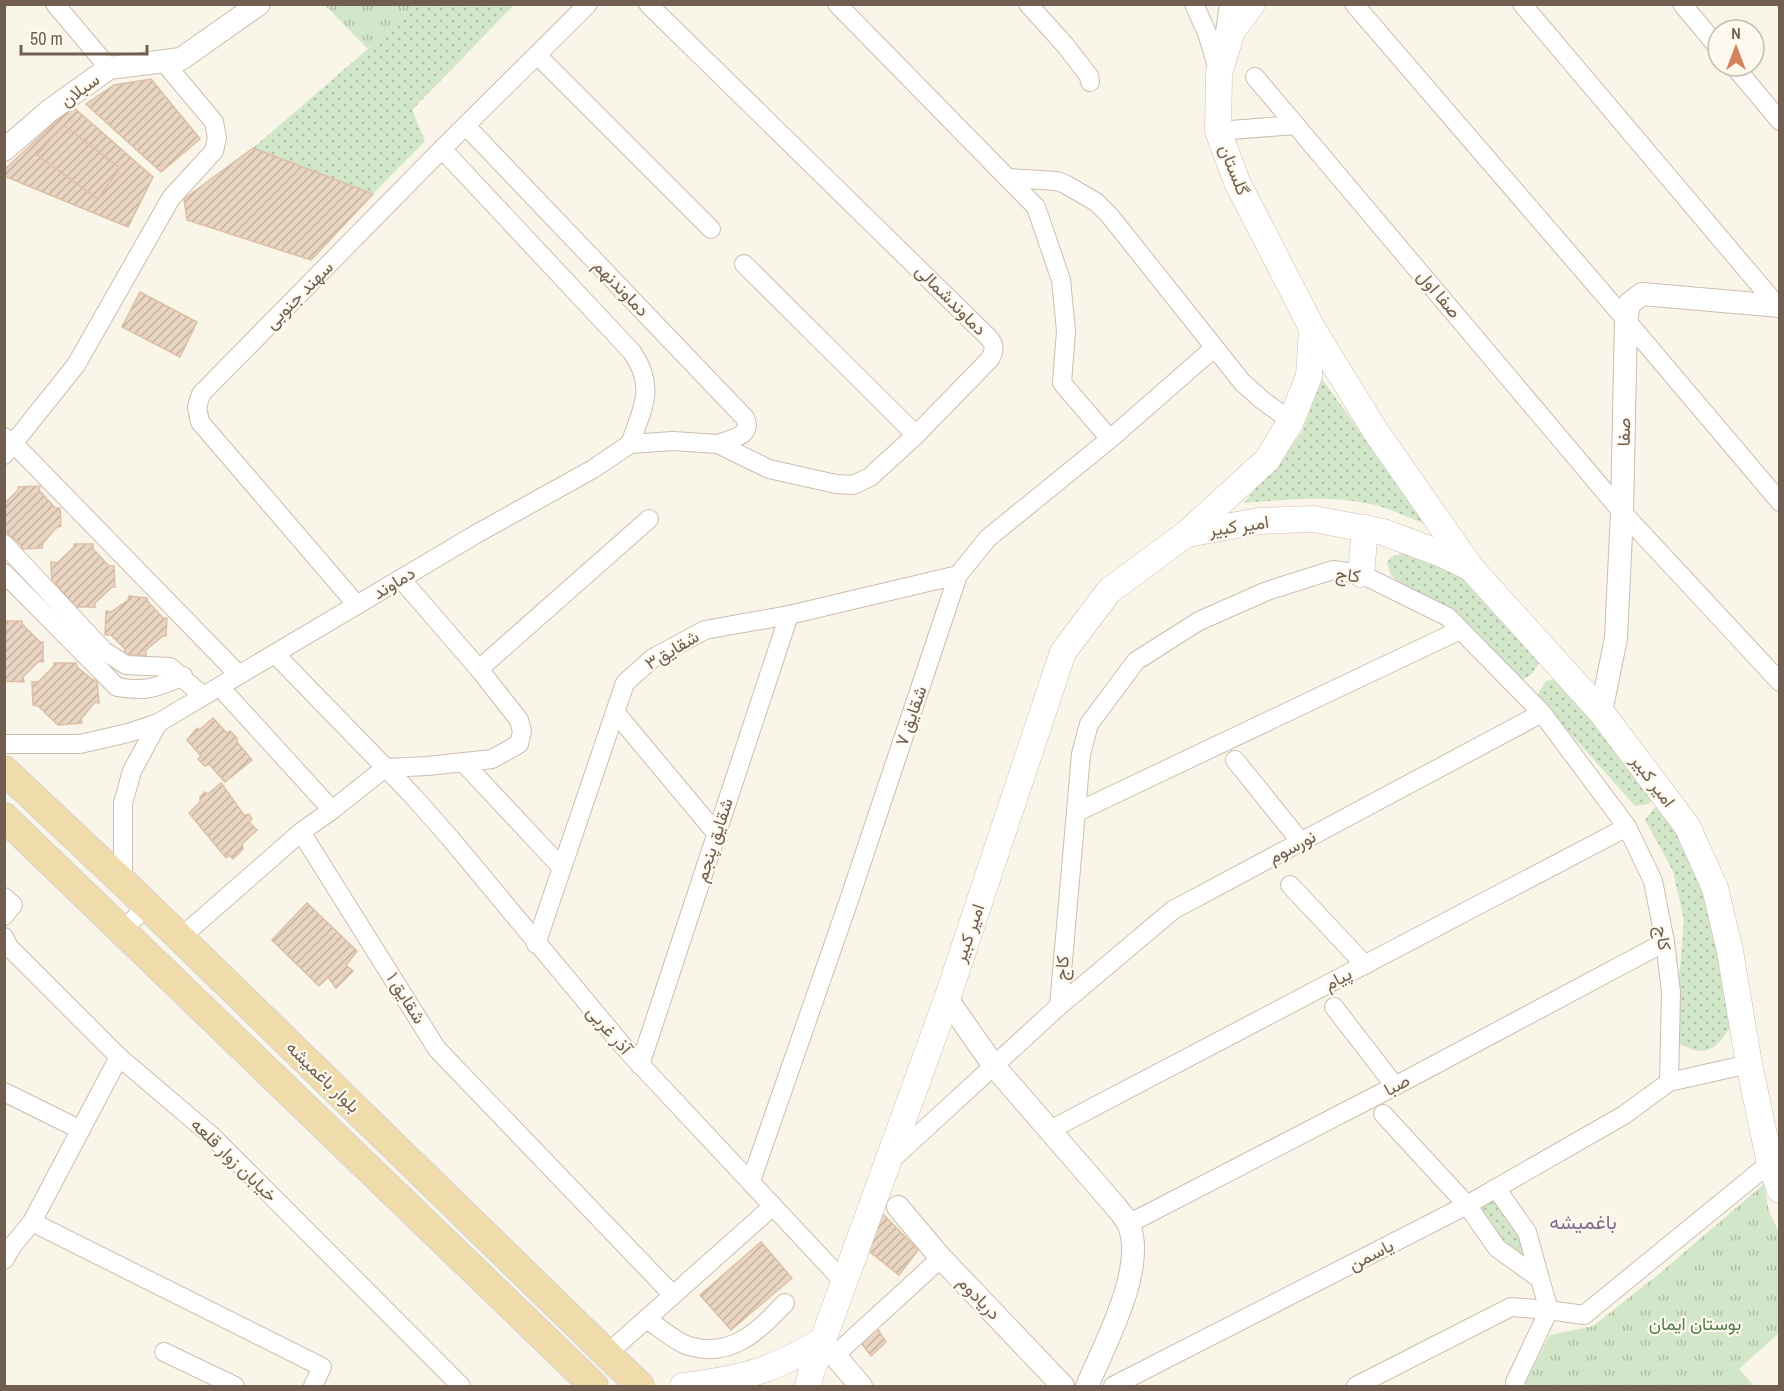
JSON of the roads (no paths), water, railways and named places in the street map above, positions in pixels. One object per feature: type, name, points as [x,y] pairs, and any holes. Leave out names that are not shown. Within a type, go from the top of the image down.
[{"type":"main road","name":"گلستان","points":[[1252,4],[1232,31],[1219,73],[1218,131],[1237,182],[1312,328],[1376,432],[1471,568]]},
{"type":"main road","points":[[1186,534],[1267,460],[1291,421],[1309,376],[1312,328]]},
{"type":"main road","name":"امیر کبیر","points":[[808,1386],[811,1373],[829,1348],[844,1282],[946,999],[1063,652],[1108,591],[1186,534],[1259,521],[1313,519],[1383,532],[1442,554],[1471,568],[1601,712],[1687,826],[1715,888],[1730,951],[1749,1065],[1770,1163],[1779,1190]]},
{"type":"main road","points":[[1361,574],[1365,528]]},
{"type":"main road","name":"بلوار باغمیشه","points":[[4,770],[123,882],[639,1386]]},
{"type":"main road","name":"بلوار باغمیشه","points":[[4,817],[594,1386]]},
{"type":"main road","points":[[683,1386],[729,1380],[829,1348]]},
{"type":"street","points":[[55,4],[109,69]]},
{"type":"street","name":"سبلان","points":[[6,144],[109,69],[181,59],[260,4]]},
{"type":"street","name":"سهند جنوبی","points":[[357,605],[200,422],[197,407],[201,394],[588,4]]},
{"type":"street","name":"دماوندشمالی","points":[[630,444],[674,441],[718,444],[769,469],[836,484],[853,485],[870,477],[916,435],[994,354],[992,341],[648,4]]},
{"type":"street","points":[[1028,4],[1065,45],[1089,76],[1090,82]]},
{"type":"street","points":[[1194,4],[1208,33],[1219,73]]},
{"type":"street","points":[[1219,73],[1228,4]]},
{"type":"street","points":[[1354,4],[1779,502]]},
{"type":"street","points":[[1522,4],[1778,307]]},
{"type":"street","points":[[1682,4],[1706,33]]},
{"type":"street","points":[[846,7],[1036,207],[1061,280],[1066,330],[1062,383],[1110,439]]},
{"type":"street","points":[[537,55],[711,229]]},
{"type":"street","points":[[163,62],[214,122],[217,138],[214,151],[171,198],[76,365],[7,446],[239,675]]},
{"type":"street","name":"صفا اول","points":[[1255,77],[1622,512],[1779,682]]},
{"type":"street","points":[[1744,78],[1779,121]]},
{"type":"street","points":[[1218,131],[1296,125]]},
{"type":"street","name":"دماوندنهم","points":[[466,126],[745,418],[747,423],[745,433],[718,444]]},
{"type":"street","points":[[442,149],[632,351],[641,366],[646,383],[645,399],[630,444]]},
{"type":"street","points":[[1008,178],[1057,181],[1096,202],[1110,216],[1214,348],[1249,388],[1291,421]]},
{"type":"street","points":[[744,264],[916,435]]},
{"type":"street","name":"صفا","points":[[1601,712],[1616,638],[1622,512],[1626,320],[1629,304],[1642,294],[1778,307]]},
{"type":"street","name":"شقایق ۷","points":[[751,1182],[958,575],[988,538],[1110,439],[1214,348]]},
{"type":"street","name":"دماوند","points":[[4,744],[80,744],[128,733],[158,723],[593,468],[630,444]]},
{"type":"street","points":[[479,669],[649,519]]},
{"type":"street","points":[[4,544],[104,651],[126,665],[170,667],[204,696]]},
{"type":"street","name":"کاج","points":[[887,1163],[1059,1006],[1081,754],[1089,724],[1136,661],[1199,621],[1267,591],[1333,570],[1361,574],[1448,617],[1542,713],[1627,826],[1653,881],[1665,942],[1671,992],[1669,1082]]},
{"type":"street","points":[[4,573],[117,687],[138,691],[163,685],[183,676]]},
{"type":"street","name":"شقایق۳","points":[[536,944],[625,683],[653,658],[705,630],[789,615],[958,575]]},
{"type":"street","points":[[180,938],[301,832],[385,768],[492,759],[519,744],[522,731],[519,720],[479,669],[401,579]]},
{"type":"street","name":"شقایق پنجم","points":[[640,1065],[789,615]]},
{"type":"street","points":[[1077,812],[1460,630]]},
{"type":"street","name":"آذر غربی","points":[[275,654],[450,838],[536,944],[640,1065],[844,1282]]},
{"type":"street","points":[[220,687],[332,810]]},
{"type":"street","points":[[615,712],[716,833]]},
{"type":"street","name":"نورسوم","points":[[1059,1006],[1173,910],[1542,713]]},
{"type":"street","points":[[123,882],[123,803],[132,771],[158,723]]},
{"type":"street","points":[[1235,760],[1301,842]]},
{"type":"street","points":[[463,762],[561,868]]},
{"type":"street","points":[[371,781],[385,768]]},
{"type":"street","name":"پیام","points":[[1050,1130],[1627,826]]},
{"type":"street","name":"شقایق ۱","points":[[301,832],[437,1049],[673,1295]]},
{"type":"street","points":[[1290,885],[1365,965]]},
{"type":"street","points":[[122,931],[147,906]]},
{"type":"street","name":"خیابان زوار قلعه","points":[[4,937],[9,947],[119,1057],[212,1136],[461,1386]]},
{"type":"street","name":"صبا","points":[[1128,1224],[1395,1086],[1665,942]]},
{"type":"street","points":[[946,999],[994,1066],[1117,1208],[1128,1224],[1133,1251],[1126,1296],[1087,1386]]},
{"type":"street","points":[[1334,1006],[1395,1086]]},
{"type":"street","points":[[7,1248],[32,1222],[119,1057]]},
{"type":"street","points":[[1669,1082],[1749,1065]]},
{"type":"street","name":"یاسمن","points":[[1113,1386],[1467,1205],[1624,1115],[1669,1082]]},
{"type":"street","points":[[4,1092],[81,1130]]},
{"type":"street","points":[[1383,1114],[1467,1205],[1497,1248],[1540,1279]]},
{"type":"street","points":[[1356,1386],[1511,1307],[1584,1315],[1770,1163]]},
{"type":"street","points":[[1496,1188],[1527,1232],[1549,1310],[1515,1386]]},
{"type":"street","points":[[607,1354],[773,1206]]},
{"type":"street","name":"دریادوم","points":[[898,1207],[941,1258],[1063,1386]]},
{"type":"street","points":[[32,1222],[322,1367],[313,1386]]},
{"type":"street","points":[[861,1386],[829,1348],[941,1258]]},
{"type":"street","points":[[646,1319],[688,1346],[714,1349],[739,1343],[758,1331],[784,1303]]},
{"type":"street","points":[[164,1352],[236,1386]]},
{"type":"district","name":"باغمیشه","points":[[1583,1222]]},
{"type":"park label","name":"بوستان ایمان","points":[[1695,1324]]}]
